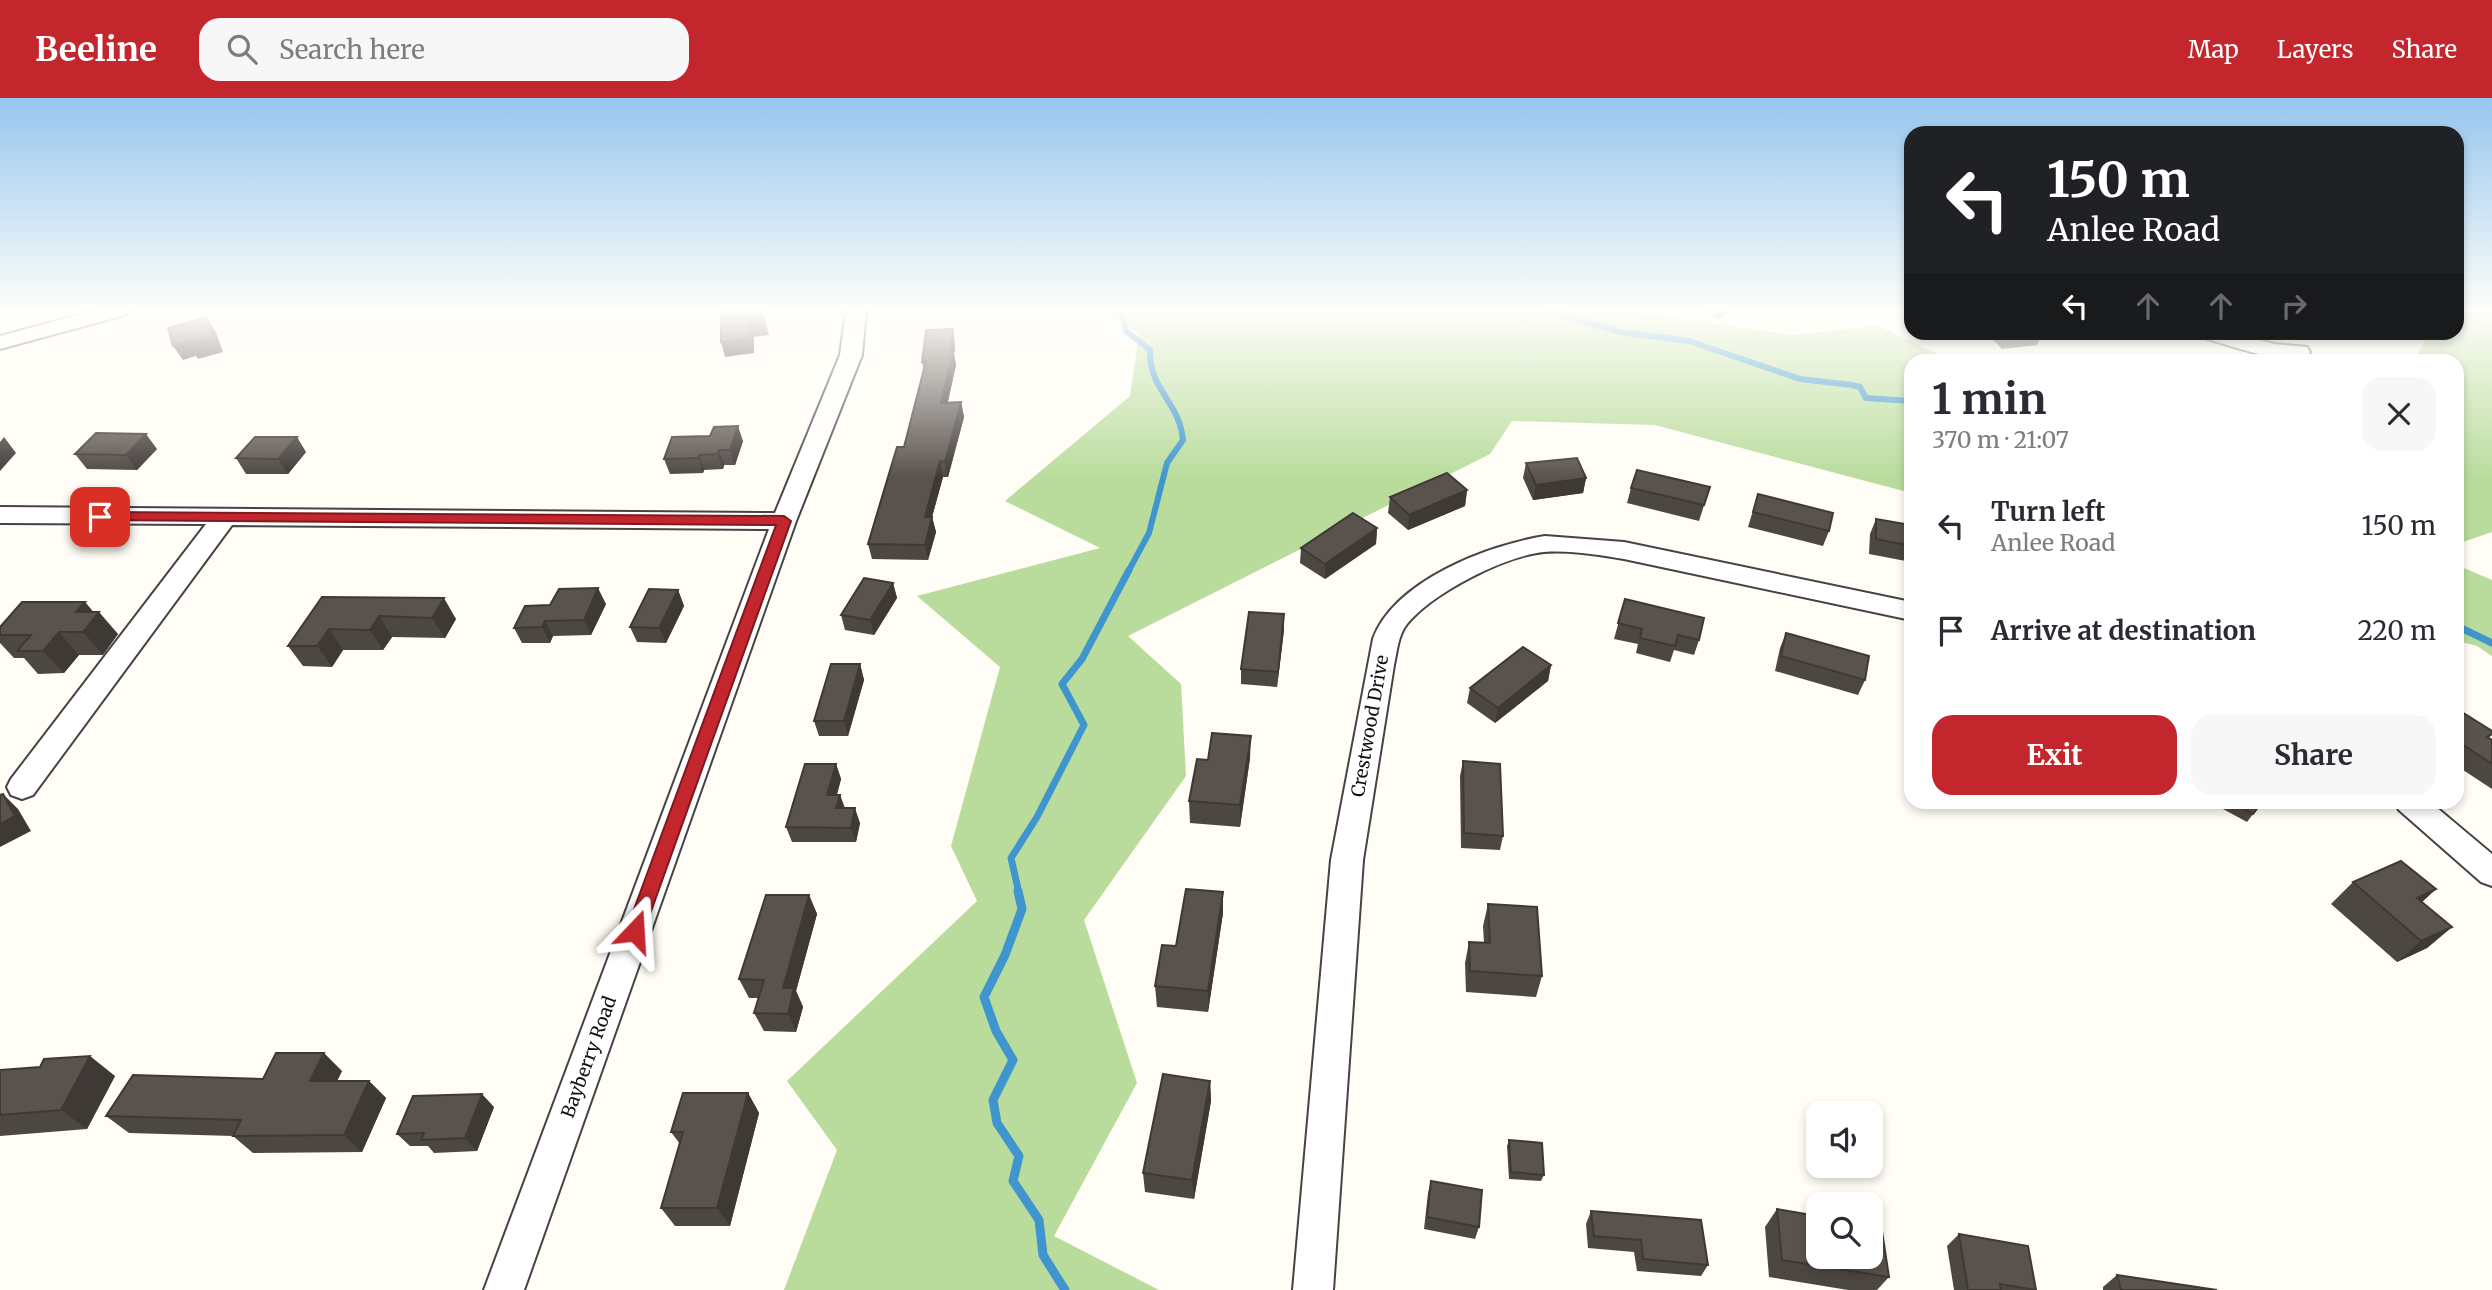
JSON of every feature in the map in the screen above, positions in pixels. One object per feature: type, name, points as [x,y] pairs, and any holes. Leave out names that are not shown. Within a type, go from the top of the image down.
[{"type":"street","name":"Bayberry Road","points":[[504,1290],[784,521],[846,367]]},
{"type":"street","points":[[0,516],[784,521]]},
{"type":"street","points":[[22,787],[224,518]]},
{"type":"street","name":"Crestwood Drive","points":[[1313,1290],[1347,860],[1380,666],[1387,638],[1398,617],[1444,583],[1494,558],[1521,548],[1544,544],[1603,546],[1904,610]]},
{"type":"street","points":[[2418,809],[2492,873]]},
{"type":"green space","points":[[1134,367],[1904,367],[1904,491],[1655,425],[1512,421],[1490,454],[1128,636],[1181,684],[1186,776],[1084,920],[1137,1083],[1054,1236],[1159,1290],[784,1290],[837,1150],[787,1081],[977,901],[951,846],[1000,667],[917,596],[1100,548],[1005,501],[1130,396]]},
{"type":"green space","points":[[2464,367],[2492,367],[2492,532],[2464,542]]},
{"type":"green space","points":[[2464,568],[2492,580],[2492,656],[2477,646],[2464,643]]},
{"type":"building","points":[[925,367],[950,367],[941,403],[961,402],[945,462],[940,461],[925,517],[932,517],[925,545],[868,544],[897,447],[904,447]]},
{"type":"building","points":[[738,426],[730,450],[699,455],[698,458],[664,459],[672,437],[710,436],[714,427]]},
{"type":"building","points":[[96,433],[146,434],[126,455],[75,454]]},
{"type":"building","points":[[255,437],[297,437],[278,459],[236,458]]},
{"type":"building","points":[[1577,458],[1586,478],[1536,485],[1526,463]]},
{"type":"building","points":[[1637,470],[1710,487],[1704,505],[1631,488]]},
{"type":"building","points":[[1447,473],[1467,490],[1409,515],[1390,497]]},
{"type":"building","points":[[1758,494],[1833,513],[1829,531],[1753,512]]},
{"type":"building","points":[[1353,513],[1377,528],[1325,564],[1301,548]]},
{"type":"building","points":[[1876,519],[1904,524],[1904,545],[1876,539]]},
{"type":"building","points":[[864,578],[893,583],[870,620],[841,615]]},
{"type":"building","points":[[598,588],[584,620],[545,621],[542,627],[514,628],[525,606],[550,605],[559,589]]},
{"type":"building","points":[[649,589],[678,590],[659,628],[630,627]]},
{"type":"building","points":[[322,597],[444,598],[432,618],[379,616],[370,630],[329,629],[317,646],[288,646]]},
{"type":"building","points":[[1625,599],[1704,618],[1699,640],[1678,635],[1675,646],[1640,638],[1642,629],[1618,623]]},
{"type":"building","points":[[22,602],[85,602],[76,612],[99,612],[83,632],[59,632],[43,651],[17,651],[31,635],[0,635],[0,627]]},
{"type":"building","points":[[1249,612],[1284,614],[1278,672],[1241,669]]},
{"type":"building","points":[[1786,633],[1869,656],[1865,680],[1781,656]]},
{"type":"building","points":[[1523,647],[1551,665],[1498,708],[1470,688]]},
{"type":"building","points":[[831,664],[860,664],[844,721],[814,721]]},
{"type":"building","points":[[2464,713],[2492,731],[2487,737],[2492,740],[2492,764],[2464,746]]},
{"type":"building","points":[[1212,733],[1251,736],[1240,805],[1189,801],[1197,759],[1208,760]]},
{"type":"building","points":[[1463,761],[1500,764],[1503,836],[1464,833]]},
{"type":"building","points":[[805,764],[836,764],[827,795],[840,795],[836,808],[855,808],[851,828],[786,827]]},
{"type":"building","points":[[3,794],[15,816],[0,824],[0,795]]},
{"type":"building","points":[[2243,809],[2257,809],[2253,814]]},
{"type":"building","points":[[2401,861],[2436,889],[2417,898],[2452,927],[2421,941],[2353,882]]},
{"type":"building","points":[[1186,889],[1223,892],[1208,991],[1155,986],[1162,945],[1176,946]]},
{"type":"building","points":[[766,895],[809,895],[783,988],[794,988],[788,1014],[754,1013],[764,980],[739,979]]},
{"type":"building","points":[[1488,904],[1537,907],[1542,976],[1470,971],[1469,942],[1490,943]]},
{"type":"building","points":[[276,1053],[324,1053],[310,1081],[369,1081],[344,1135],[233,1136],[241,1120],[106,1116],[133,1075],[263,1079]]},
{"type":"building","points":[[90,1056],[61,1110],[0,1115],[0,1070],[40,1067],[44,1059]]},
{"type":"building","points":[[1163,1074],[1210,1081],[1192,1180],[1143,1173]]},
{"type":"building","points":[[683,1093],[748,1093],[717,1208],[661,1208],[683,1132],[671,1132]]},
{"type":"building","points":[[482,1094],[465,1138],[421,1140],[424,1133],[397,1134],[413,1096]]},
{"type":"building","points":[[1509,1140],[1542,1143],[1544,1175],[1511,1172]]},
{"type":"building","points":[[1431,1181],[1482,1190],[1479,1227],[1427,1217]]},
{"type":"building","points":[[1777,1209],[1806,1214],[1806,1264],[1782,1260]]},
{"type":"building","points":[[1591,1211],[1701,1220],[1708,1265],[1643,1259],[1641,1240],[1594,1236]]},
{"type":"building","points":[[1959,1234],[2028,1246],[2036,1290],[2000,1284],[2001,1290],[1968,1290]]},
{"type":"building","points":[[1883,1238],[1889,1277],[1839,1269],[1883,1269]]},
{"type":"building","points":[[2117,1275],[2217,1290],[2121,1290]]},
{"type":"waterway","points":[[1128,572],[1149,533],[1167,463],[1183,440],[1176,415],[1159,386],[1152,367]]},
{"type":"waterway","points":[[1764,367],[1800,379],[1860,387],[1866,398],[1904,401]]},
{"type":"waterway","points":[[1019,893],[1011,858],[1037,817],[1084,725],[1062,684],[1082,659],[1129,570]]},
{"type":"waterway","points":[[2464,629],[2492,643]]},
{"type":"waterway","points":[[1018,891],[1022,909],[1005,955],[984,997],[996,1031],[1013,1060],[993,1100],[997,1123],[1019,1156],[1013,1181],[1039,1220],[1043,1255],[1065,1290]]},
{"type":"route","points":[[100,517],[784,521],[635,931]]}]
